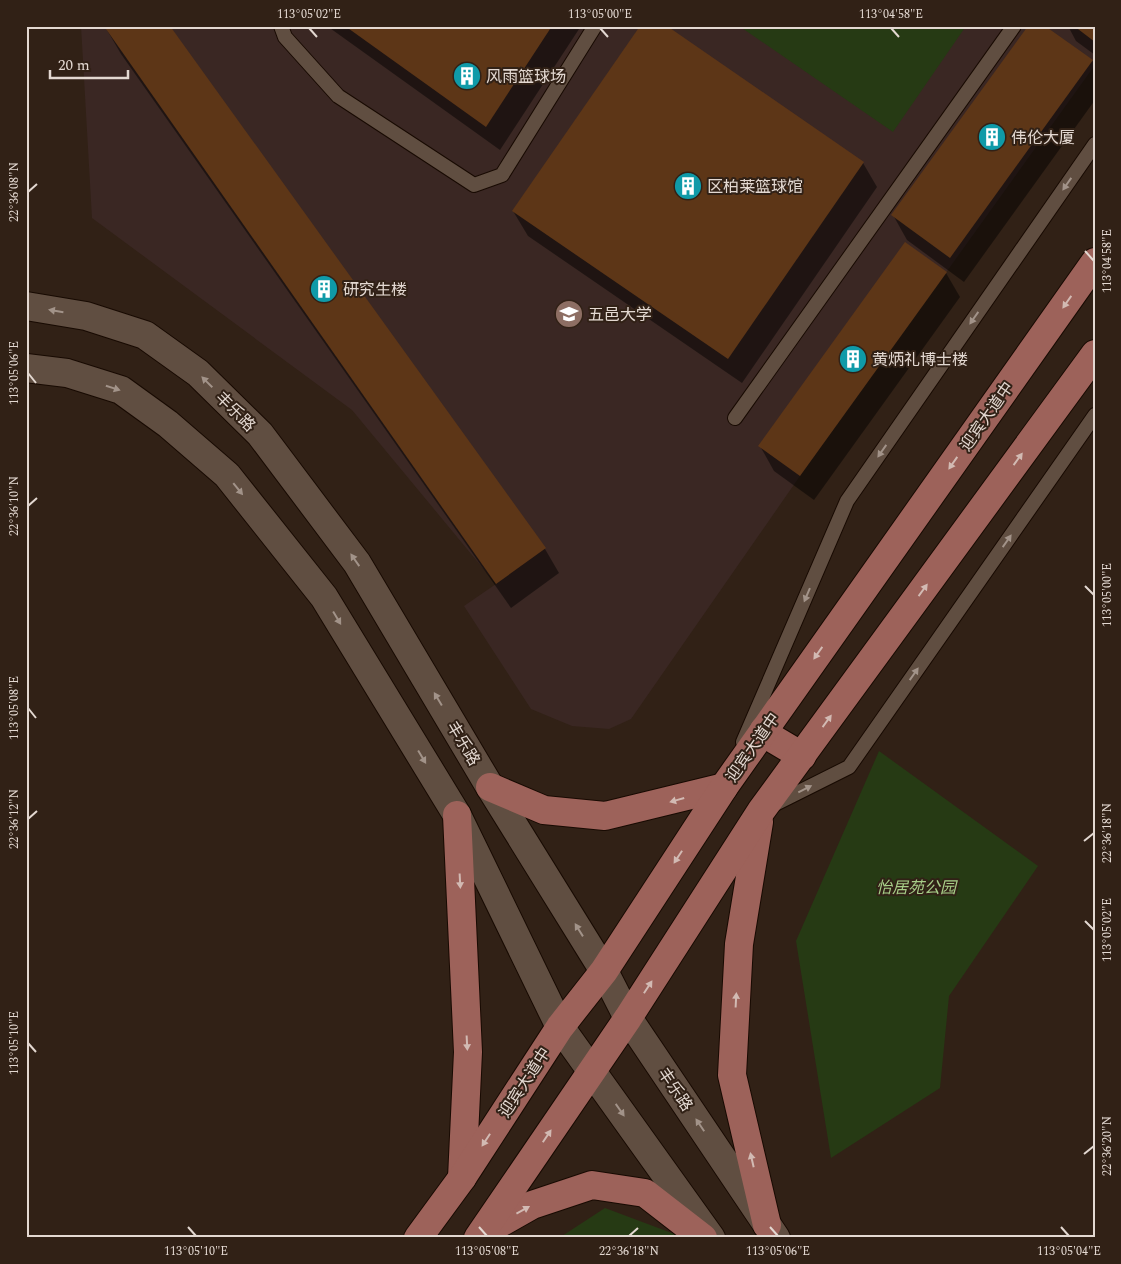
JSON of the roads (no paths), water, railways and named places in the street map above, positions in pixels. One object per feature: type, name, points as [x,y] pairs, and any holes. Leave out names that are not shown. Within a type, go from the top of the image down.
[{"type":"main road","name":"迎宾大道中","points":[[418,1238],[462,1178],[560,1027],[604,971],[724,787],[1095,262]]},
{"type":"main road","name":"丰乐路","points":[[26,306],[86,316],[145,335],[198,373],[260,434],[358,563],[490,787],[604,971],[628,1018],[772,1231]]},
{"type":"main road","points":[[479,1236],[628,1018],[761,811],[1095,354]]},
{"type":"main road","points":[[26,368],[67,373],[121,390],[168,424],[227,476],[324,597],[457,814],[560,1027],[711,1238]]},
{"type":"main road","points":[[764,730],[775,740],[802,756]]},
{"type":"main road","points":[[490,787],[544,810],[605,816],[724,787]]},
{"type":"main road","points":[[761,811],[740,944],[732,1075],[772,1231]]},
{"type":"main road","points":[[457,814],[468,1052],[462,1178]]},
{"type":"main road","points":[[479,1236],[532,1205],[592,1185],[645,1193],[703,1238]]},
{"type":"lane","points":[[281,26],[285,37],[338,96],[474,185],[502,175],[595,26]]},
{"type":"lane","points":[[735,418],[1014,26]]},
{"type":"lane","points":[[724,787],[847,501],[1095,144]]},
{"type":"lane","points":[[761,811],[849,767],[1095,415]]},
{"type":"place","name":"风雨篮球场","points":[[467,76]]},
{"type":"place","name":"伟伦大厦","points":[[992,137]]},
{"type":"place","name":"区柏莱篮球馆","points":[[688,186]]},
{"type":"place","name":"研究生楼","points":[[324,289]]},
{"type":"place","name":"五邑大学","points":[[569,314]]},
{"type":"place","name":"黄炳礼博士楼","points":[[853,359]]},
{"type":"park label","name":"怡居苑公园","points":[[916,887]]}]
